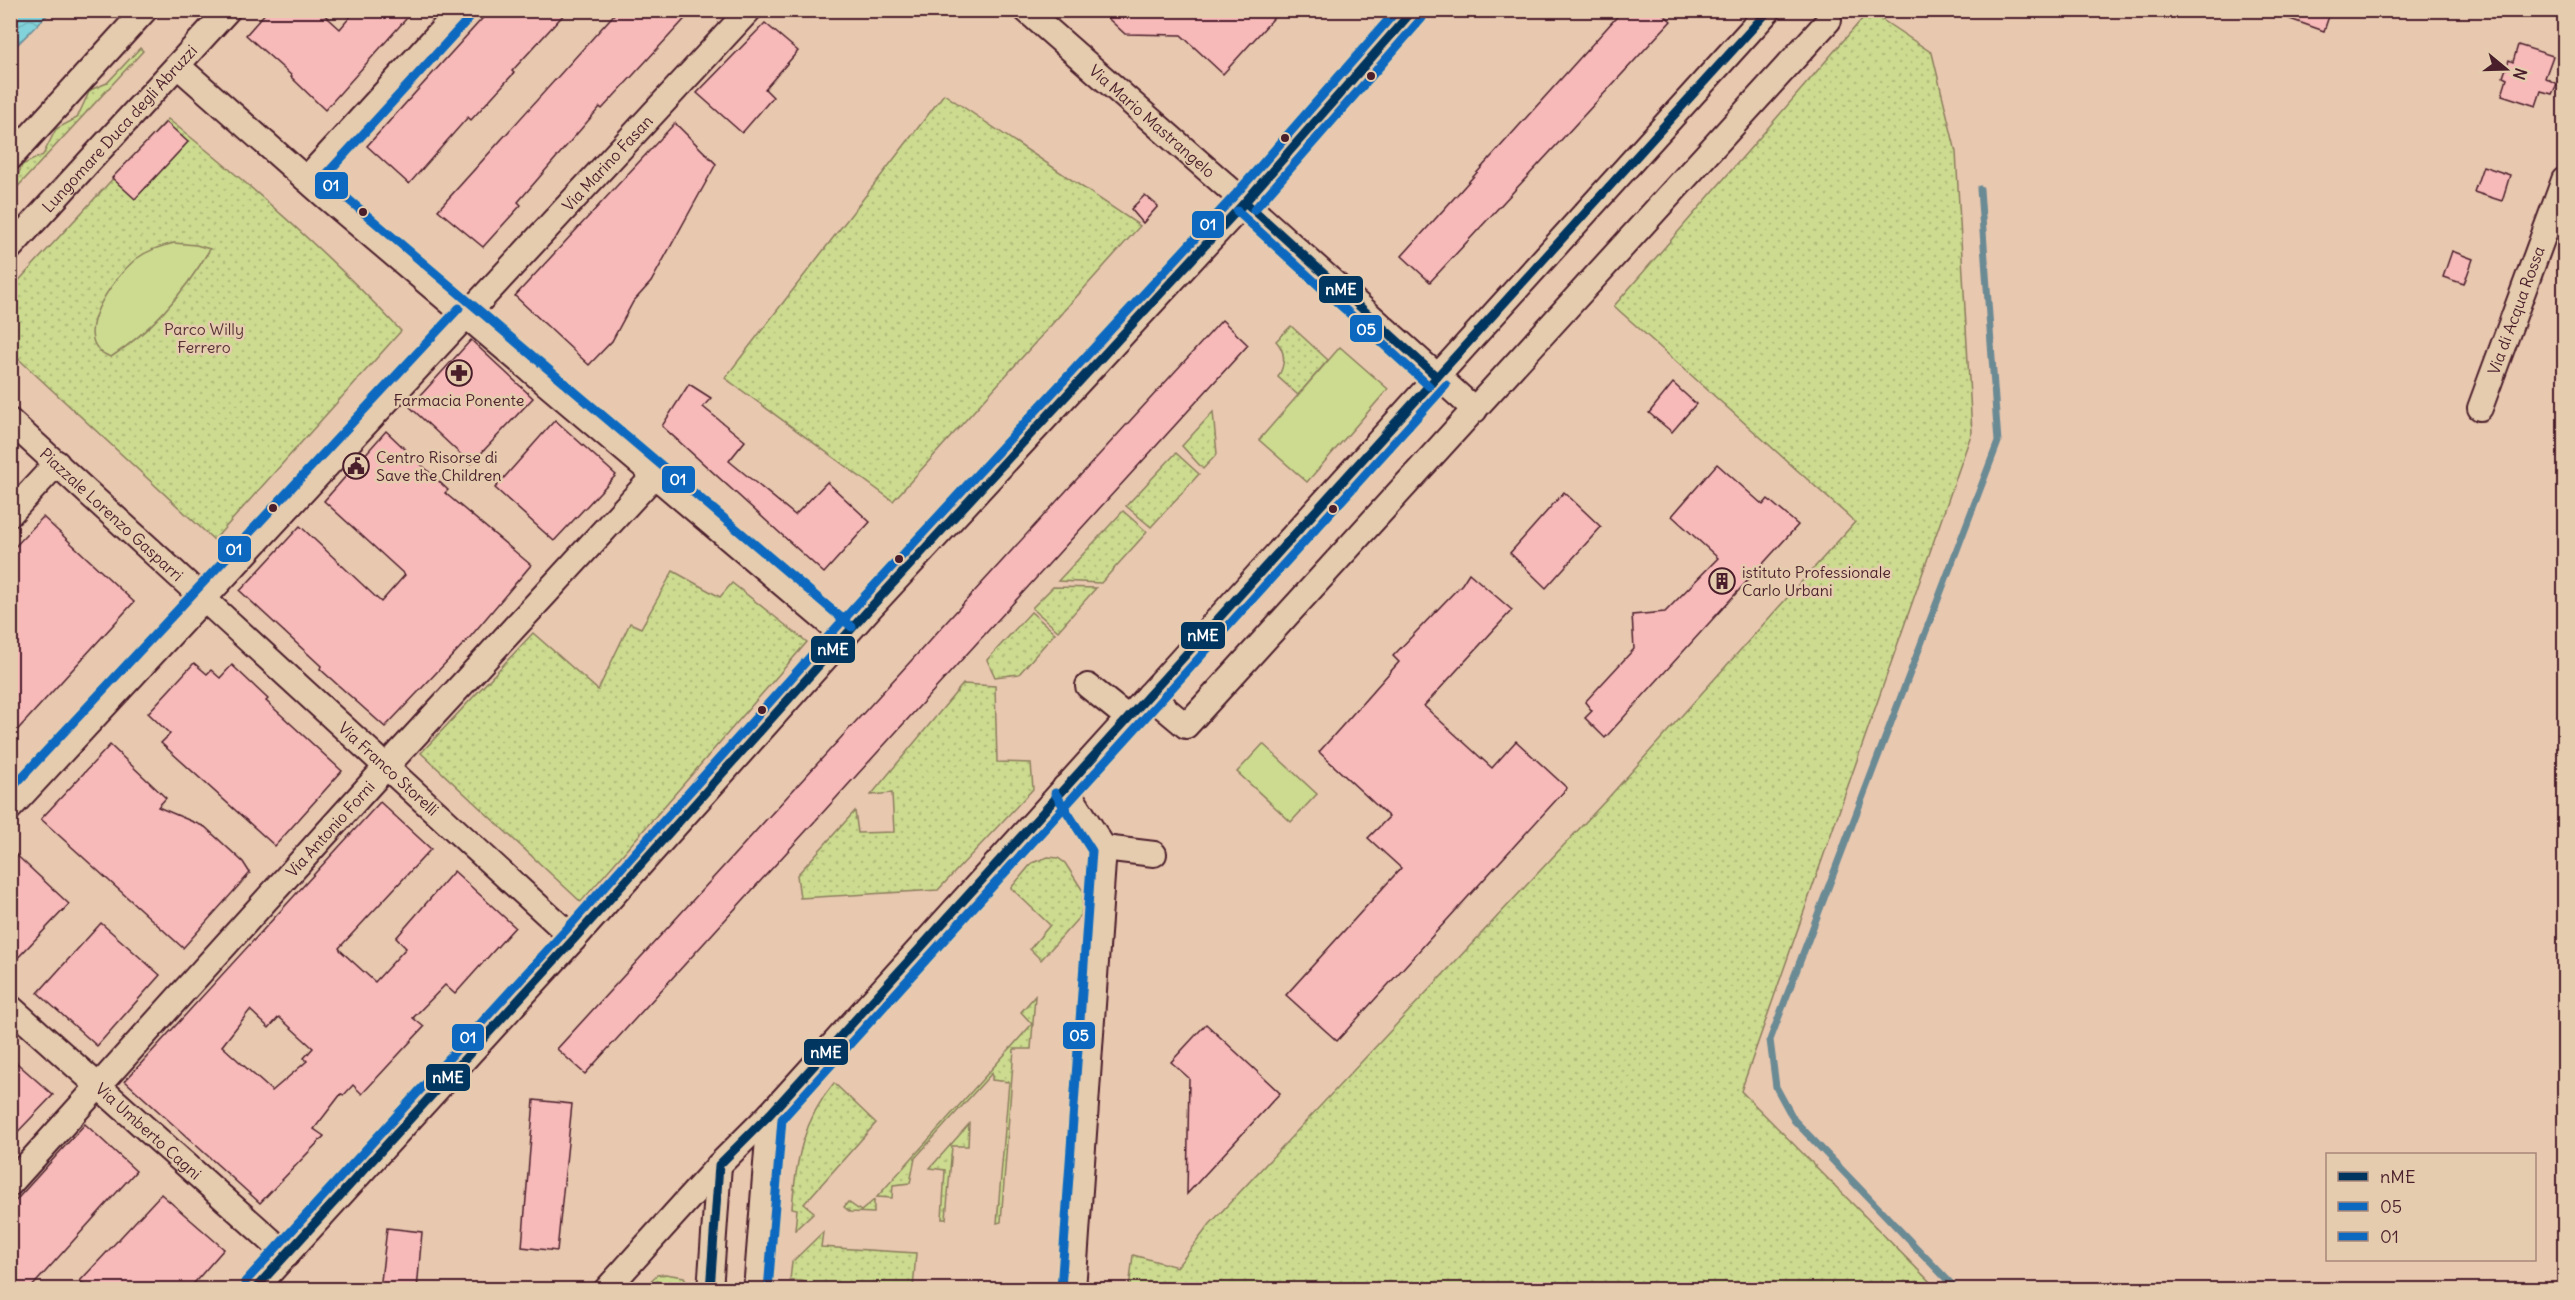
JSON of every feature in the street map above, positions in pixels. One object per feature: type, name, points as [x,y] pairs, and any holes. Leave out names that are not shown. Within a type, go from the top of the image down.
[{"type":"street","points":[[10,158],[145,10]]},
{"type":"street","name":"Lungomare Duca degli Abruzzi","points":[[10,248],[228,10]]},
{"type":"street","points":[[306,179],[460,10]]},
{"type":"street","name":"Via Marino Fasan","points":[[468,316],[749,10]]},
{"type":"street","name":"Via Mario Mastrangelo","points":[[1026,10],[1245,202],[1475,410]]},
{"type":"street","points":[[254,1290],[574,939],[844,636],[1245,202],[1413,10]]},
{"type":"street","points":[[606,1290],[719,1165],[770,1114],[1769,10]]},
{"type":"street","points":[[1149,695],[1186,726],[1829,20]]},
{"type":"street","points":[[178,66],[306,179],[844,636]]},
{"type":"street","name":"Via di Acqua Rossa","points":[[2480,408],[2565,180]]},
{"type":"street","points":[[10,808],[468,316]]},
{"type":"street","name":"Piazzale Lorenzo Gasparri","points":[[10,421],[205,598]]},
{"type":"street","points":[[10,514],[57,463]]},
{"type":"street","name":"Via Antonio Forni","points":[[10,1184],[386,767],[654,476]]},
{"type":"street","name":"Via Franco Storelli","points":[[205,598],[574,939]]},
{"type":"street","points":[[1088,686],[1128,718]]},
{"type":"street","points":[[1065,787],[1104,848],[1072,1290]]},
{"type":"street","points":[[1104,848],[1154,854]]},
{"type":"street","name":"Via Umberto Cagni","points":[[10,1007],[287,1255]]},
{"type":"street","points":[[756,1290],[770,1114]]},
{"type":"street","points":[[710,1290],[719,1165]]},
{"type":"green space","points":[[1869,11],[1932,53],[1956,152],[1972,432],[1741,1091],[1937,1289],[1129,1289],[1133,1255],[1177,1267],[1210,1224],[1608,798],[1855,522],[1614,306]]},
{"type":"green space","points":[[140,48],[143,51],[11,194],[22,165],[43,155],[56,129],[77,118],[90,90],[107,83]]},
{"type":"green space","points":[[944,94],[1140,226],[893,501],[725,378]]},
{"type":"green space","name":"Parco Willy Ferrero","points":[[168,119],[288,220],[401,331],[214,540],[11,352],[11,289]]},
{"type":"green space","points":[[174,243],[210,249],[179,295],[141,335],[111,357],[98,349],[93,337],[93,323],[98,308],[117,279],[140,256]]},
{"type":"green space","points":[[1291,326],[1328,360],[1298,395],[1278,377],[1284,359],[1282,350],[1276,341]]},
{"type":"green space","points":[[1340,347],[1388,389],[1307,482],[1259,440]]},
{"type":"green space","points":[[1213,412],[1217,454],[1203,469],[1182,446]]},
{"type":"green space","points":[[1176,453],[1199,474],[1151,527],[1126,506]]},
{"type":"green space","points":[[1123,511],[1147,532],[1101,583],[1058,581]]},
{"type":"green space","points":[[673,571],[720,597],[732,583],[807,642],[581,902],[421,753],[533,633],[598,690],[630,623],[641,628]]},
{"type":"green space","points":[[1053,587],[1096,588],[1058,631],[1032,608]]},
{"type":"green space","points":[[1031,612],[1055,633],[1019,674],[995,677],[987,660]]},
{"type":"green space","points":[[963,684],[995,686],[997,762],[1031,763],[1033,789],[938,890],[800,898],[797,875],[855,811],[858,833],[894,832],[892,793],[871,795]]},
{"type":"green space","points":[[1263,744],[1317,794],[1291,822],[1237,772]]},
{"type":"green space","points":[[1048,857],[1058,858],[1065,863],[1083,891],[1081,915],[1041,960],[1030,949],[1050,925],[1011,888],[1032,863]]},
{"type":"green space","points":[[1035,996],[1031,1049],[1014,1049],[1001,1222],[997,1223],[1009,1082],[992,1080],[992,1073],[915,1158],[910,1183],[893,1185],[892,1198],[877,1197],[1032,1024],[1021,1012]]},
{"type":"green space","points":[[834,1083],[876,1123],[804,1204],[814,1212],[795,1230],[797,1209],[792,1208],[803,1142],[815,1112]]},
{"type":"green space","points":[[969,1124],[968,1146],[952,1146],[946,1219],[942,1219],[945,1170],[930,1168]]},
{"type":"green space","points":[[874,1200],[874,1213],[850,1212],[844,1207],[848,1202],[861,1211]]},
{"type":"green space","points":[[823,1232],[821,1247],[916,1253],[913,1289],[825,1289],[810,1282],[790,1280],[792,1262]]},
{"type":"green space","points":[[657,1275],[684,1277],[691,1289],[642,1289]]},
{"type":"water","points":[[10,11],[51,11],[11,51]]},
{"type":"building","points":[[268,10],[319,10],[340,29],[356,10],[414,10],[325,110],[292,76],[246,35]]},
{"type":"building","points":[[490,10],[568,10],[512,71],[514,73],[471,120],[468,117],[409,184],[367,146]]},
{"type":"building","points":[[618,10],[693,10],[602,109],[600,107],[518,202],[521,205],[483,247],[438,210]]},
{"type":"building","points":[[1099,10],[1281,10],[1223,74],[1181,35],[1125,34]]},
{"type":"building","points":[[1623,10],[1659,10],[1671,21],[1430,282],[1402,256]]},
{"type":"building","points":[[2273,10],[2331,10],[2324,31],[2273,13]]},
{"type":"building","points":[[765,23],[798,51],[765,89],[773,97],[742,133],[697,93]]},
{"type":"building","points":[[2518,45],[2553,56],[2545,78],[2557,84],[2552,94],[2541,91],[2536,106],[2502,95],[2507,79],[2503,77],[2509,60],[2513,62]]},
{"type":"building","points":[[166,122],[188,142],[135,199],[112,178]]},
{"type":"building","points":[[675,123],[716,164],[651,282],[633,302],[612,341],[589,365],[515,296]]},
{"type":"building","points":[[2483,166],[2510,175],[2502,201],[2474,192]]},
{"type":"building","points":[[1145,195],[1158,206],[1143,223],[1131,209]]},
{"type":"building","points":[[2452,251],[2473,259],[2464,284],[2443,277]]},
{"type":"building","points":[[1222,320],[1248,345],[585,1074],[557,1049]]},
{"type":"building","points":[[471,340],[533,398],[471,464],[410,407]]},
{"type":"building","points":[[1673,383],[1696,404],[1672,432],[1649,413]]},
{"type":"building","points":[[689,384],[711,398],[703,407],[745,441],[729,461],[795,515],[827,482],[870,522],[824,573],[662,426]]},
{"type":"building","points":[[555,420],[616,475],[554,541],[495,488]]},
{"type":"building","points":[[386,431],[448,490],[445,493],[531,565],[471,636],[385,727],[320,669],[321,666],[240,591],[300,526],[381,602],[405,575],[324,501]]},
{"type":"building","name":"istituto Professionale Carlo Urbani","points":[[1717,464],[1763,505],[1768,499],[1798,525],[1605,738],[1585,718],[1592,711],[1585,702],[1634,649],[1632,615],[1665,612],[1718,558],[1672,516]]},
{"type":"building","points":[[1564,492],[1601,527],[1546,588],[1510,553]]},
{"type":"building","points":[[43,517],[134,602],[10,738],[10,552]]},
{"type":"building","points":[[1469,573],[1512,610],[1424,706],[1492,768],[1516,741],[1567,788],[1337,1041],[1286,995],[1401,868],[1368,838],[1389,817],[1319,752],[1399,662],[1393,656],[1462,584]]},
{"type":"building","points":[[194,663],[207,674],[211,670],[220,678],[232,665],[268,699],[266,701],[342,771],[275,846],[161,743],[170,734],[148,713]]},
{"type":"building","points":[[110,745],[166,798],[158,807],[205,827],[243,862],[250,873],[183,948],[41,819]]},
{"type":"building","points":[[380,802],[431,849],[339,948],[341,951],[375,982],[406,948],[396,938],[454,871],[515,927],[455,994],[445,985],[413,1018],[424,1027],[362,1094],[353,1085],[344,1095],[341,1094],[314,1129],[324,1136],[260,1203],[125,1081]],"holes":[[[250,1010],[269,1028],[279,1017],[313,1048],[304,1058],[307,1061],[272,1091],[222,1046]]]},
{"type":"building","points":[[10,849],[69,904],[10,966]]},
{"type":"building","points":[[101,923],[160,975],[97,1046],[38,993]]},
{"type":"building","points":[[1206,1024],[1280,1093],[1187,1194],[1189,1078],[1171,1062]]},
{"type":"building","points":[[10,1057],[53,1095],[10,1140]]},
{"type":"building","points":[[534,1100],[572,1104],[557,1251],[522,1247]]},
{"type":"building","points":[[85,1124],[136,1171],[29,1290],[10,1290],[10,1207]]},
{"type":"building","points":[[161,1194],[224,1249],[188,1290],[90,1290],[80,1281]]},
{"type":"building","points":[[387,1228],[422,1232],[417,1290],[380,1290]]},
{"type":"waterway","points":[[1957,1290],[1794,1120],[1776,1087],[1770,1040],[1998,442],[1980,189]]},
{"type":"transit line","name":"01","points":[[245,1282],[565,931],[862,599],[1236,194],[1397,10]]},
{"type":"transit line","name":"nME","points":[[254,1290],[574,939],[871,607],[1245,202],[1413,10]]},
{"type":"transit line","name":"nME","points":[[710,1290],[719,1165],[770,1114],[1769,10]]},
{"type":"transit line","name":"01","points":[[469,18],[323,178],[852,627]]},
{"type":"transit line","name":"05","points":[[1254,210],[1422,18]]},
{"type":"transit line","name":"nME","points":[[1245,202],[1437,377]]},
{"type":"transit line","name":"05","points":[[1237,211],[1429,386]]},
{"type":"transit line","name":"01","points":[[10,790],[459,308]]},
{"type":"transit line","name":"05","points":[[768,1290],[782,1119],[1446,385]]},
{"type":"transit line","name":"05","points":[[1055,793],[1092,851],[1061,1289]]},
{"type":"place","name":"Farmacia Ponente","points":[[459,373]]},
{"type":"place","name":"Centro Risorse di Save the Children","points":[[356,466]]},
{"type":"place","name":"istituto Professionale Carlo Urbani","points":[[1722,581]]}]
